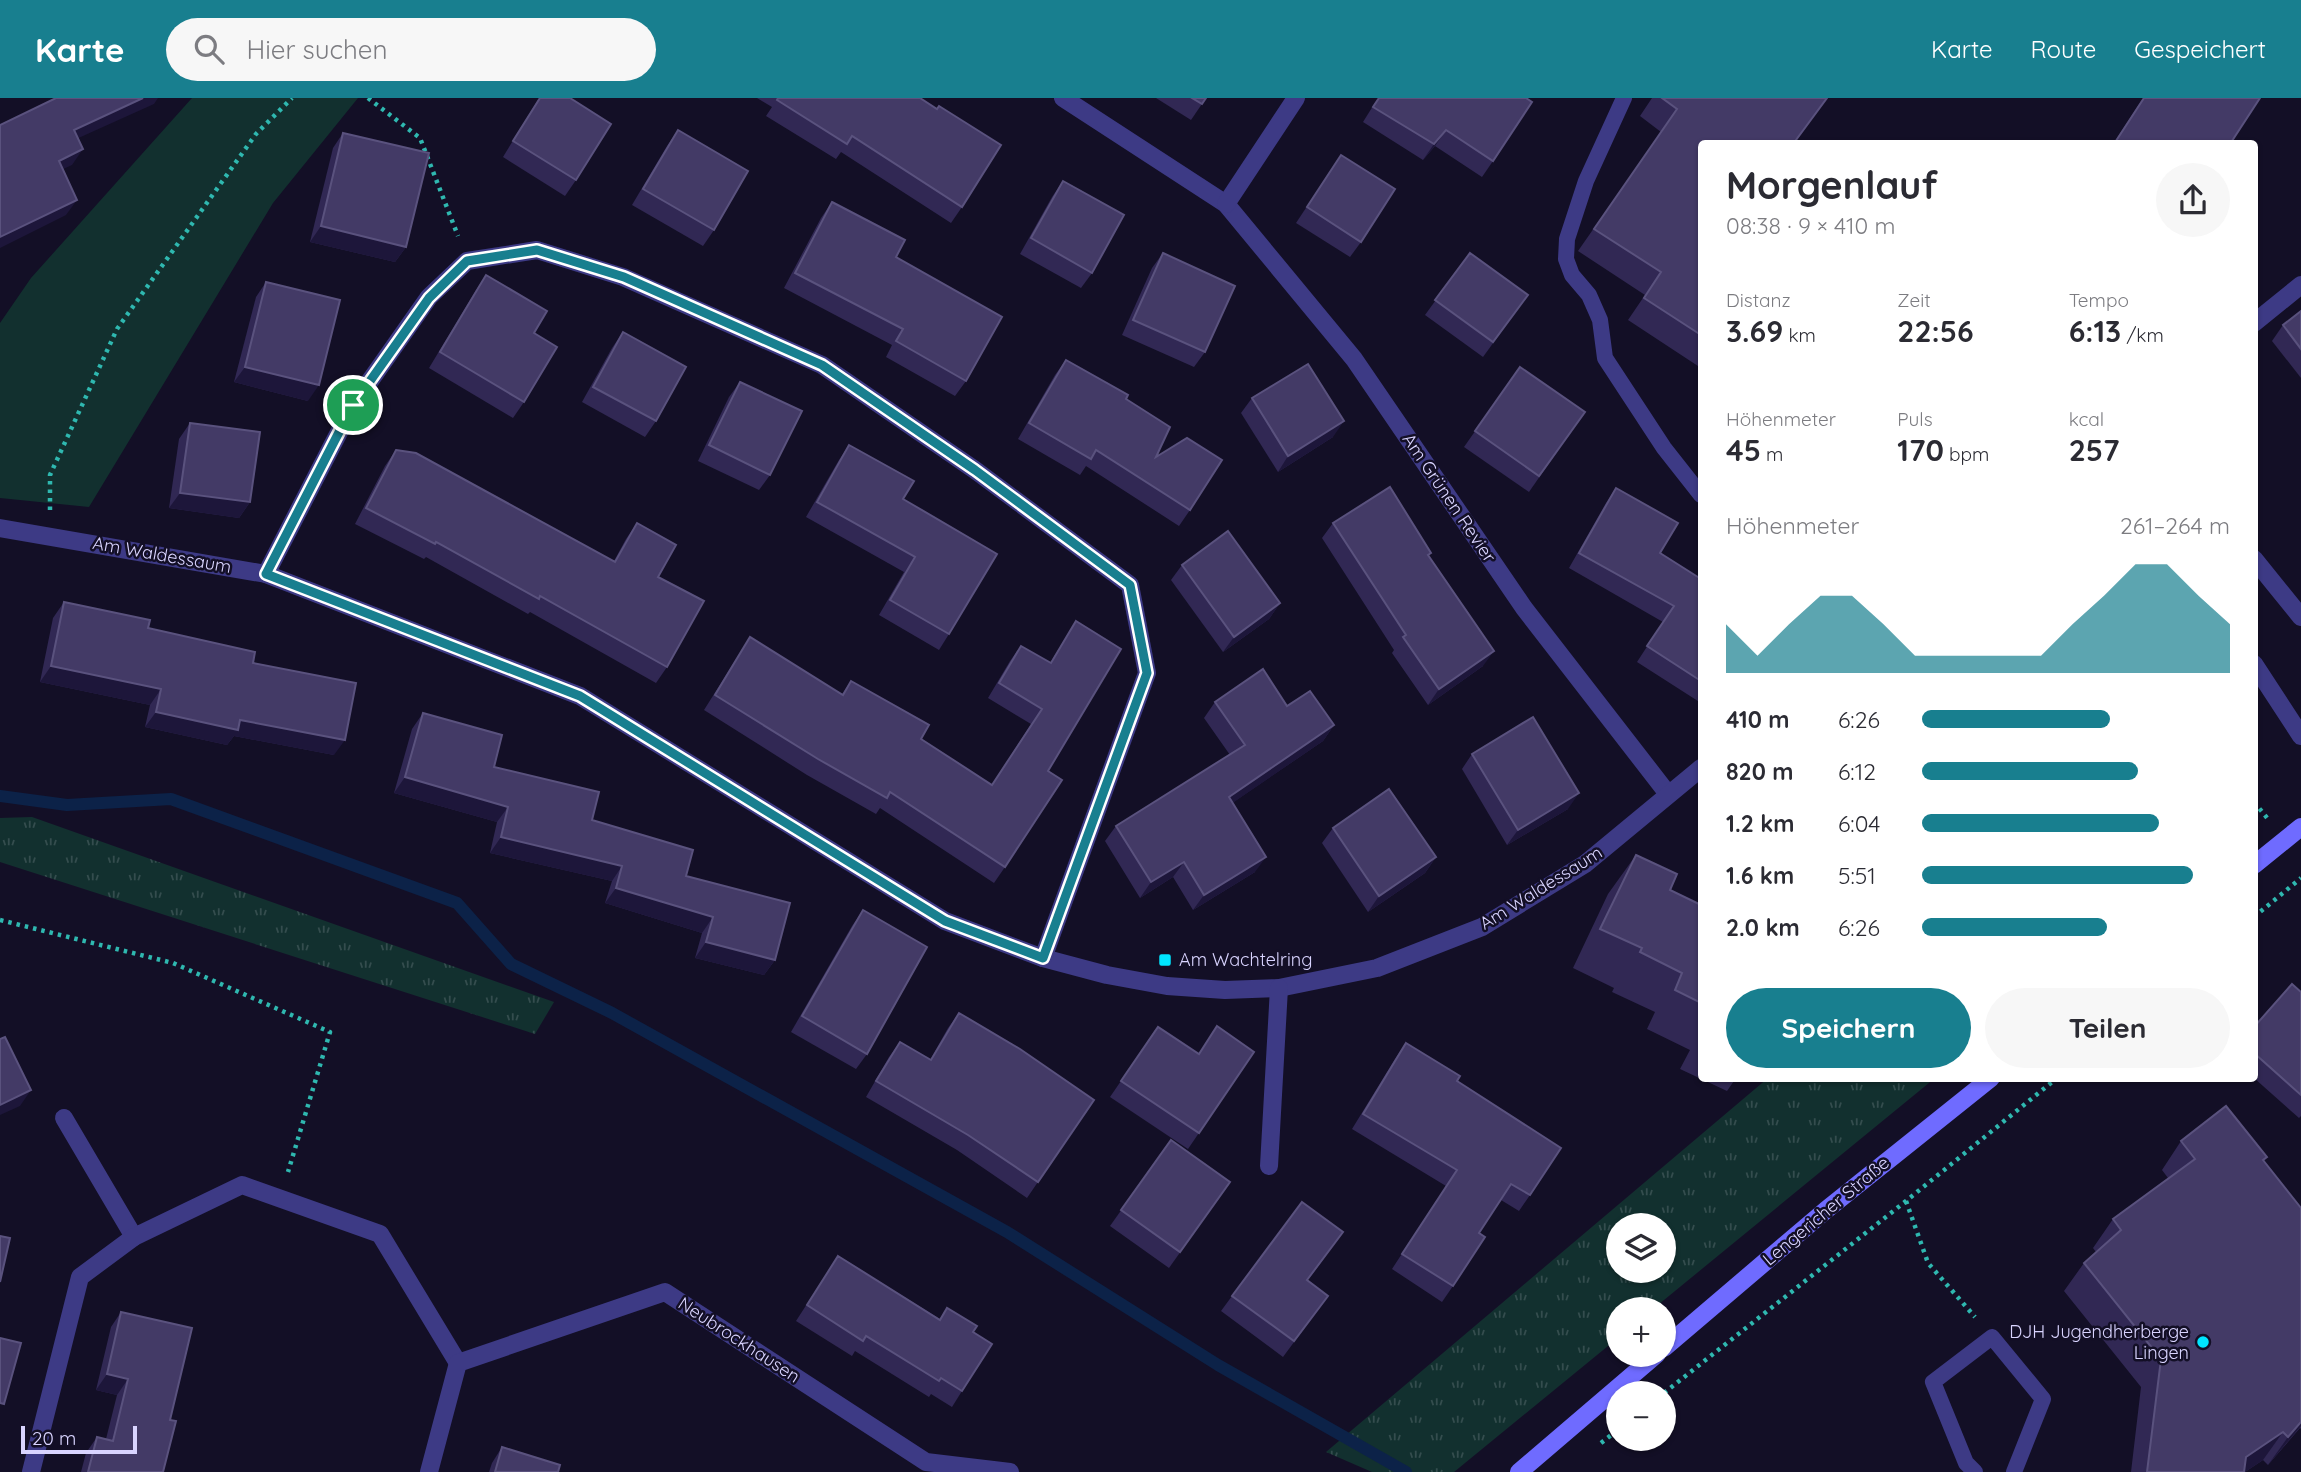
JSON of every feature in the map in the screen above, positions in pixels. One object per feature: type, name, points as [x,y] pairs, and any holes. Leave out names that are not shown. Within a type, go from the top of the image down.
[{"type":"main road","points":[[2258,862],[2301,827]]},
{"type":"main road","name":"Lengericher Straße","points":[[1676,1338],[1826,1210],[1986,1082]]},
{"type":"main road","points":[[1519,1472],[1642,1367]]},
{"type":"street","name":"Am Grünen Revier","points":[[1063,98],[1226,204],[1354,359],[1524,608],[1668,794]]},
{"type":"street","points":[[1226,204],[1296,98]]},
{"type":"street","points":[[266,574],[353,405],[429,298],[467,261],[537,250],[624,277],[822,365],[975,470],[1130,585],[1147,673],[1043,958]]},
{"type":"street","points":[[2258,320],[2301,285]]},
{"type":"street","name":"Am Waldessaum","points":[[0,528],[266,574],[580,696],[945,921],[1043,958],[1107,975],[1167,986],[1225,990],[1279,988],[1377,968],[1482,927],[1585,864],[1698,770]]},
{"type":"street","points":[[2258,564],[2301,617]]},
{"type":"street","points":[[2258,670],[2301,736]]},
{"type":"street","points":[[1269,1166],[1279,988]]},
{"type":"street","points":[[64,1118],[134,1237]]},
{"type":"street","points":[[31,1472],[80,1278],[134,1237],[242,1185],[380,1234],[458,1363],[429,1472]]},
{"type":"street","name":"Neubrockhausen","points":[[458,1363],[665,1292],[926,1462],[1010,1472]]},
{"type":"lane","points":[[1624,98],[1586,181],[1567,239],[1566,259],[1572,275],[1589,295],[1600,320],[1605,358],[1664,448],[1698,491]]},
{"type":"lane","points":[[1975,1472],[1966,1463],[1933,1382],[1992,1337],[2043,1399],[2014,1472]]},
{"type":"path","points":[[49,535],[50,475],[117,329],[256,134],[292,98]]},
{"type":"path","points":[[368,98],[420,138],[467,261]]},
{"type":"path","points":[[2258,914],[2301,878]]},
{"type":"path","points":[[0,920],[173,963],[330,1032],[281,1198]]},
{"type":"path","points":[[1676,1384],[1906,1202],[2052,1082]]},
{"type":"path","points":[[1906,1202],[1928,1263],[1992,1337]]},
{"type":"green space","points":[[192,98],[358,98],[273,203],[89,507],[0,498],[0,323],[31,278]]},
{"type":"green space","points":[[32,817],[554,1002],[535,1034],[0,862],[0,818]]},
{"type":"green space","points":[[1763,1082],[1930,1082],[1668,1297],[1606,1297],[1606,1348],[1454,1472],[1372,1472],[1326,1452],[1606,1215],[1606,1283],[1676,1283],[1676,1213],[1608,1213]]},
{"type":"building","points":[[56,98],[143,98],[74,130],[83,149],[59,161],[77,200],[0,237],[0,125]]},
{"type":"building","points":[[540,98],[570,98],[611,124],[576,180],[513,141]]},
{"type":"building","points":[[920,98],[937,109],[939,106],[1001,145],[962,207],[852,136],[847,144],[777,100]]},
{"type":"building","points":[[1192,98],[1206,98],[1202,104]]},
{"type":"building","points":[[1379,98],[1526,98],[1532,102],[1493,161],[1446,130],[1434,144],[1373,107]]},
{"type":"building","points":[[1662,98],[1827,98],[1796,140],[1698,140],[1698,333],[1644,298],[1661,272],[1594,229],[1677,109]]},
{"type":"building","points":[[2144,98],[2260,98],[2233,140],[2117,140]]},
{"type":"building","points":[[678,130],[748,171],[714,230],[643,189]]},
{"type":"building","points":[[343,133],[429,153],[406,247],[321,226]]},
{"type":"building","points":[[1341,155],[1395,189],[1361,242],[1307,207]]},
{"type":"building","points":[[1063,181],[1124,215],[1092,273],[1031,238]]},
{"type":"building","points":[[832,202],[905,240],[896,257],[1002,317],[966,381],[896,341],[903,329],[795,273]]},
{"type":"building","points":[[1163,253],[1235,286],[1205,352],[1133,320]]},
{"type":"building","points":[[1470,253],[1528,295],[1493,342],[1435,300]]},
{"type":"building","points":[[486,275],[547,311],[534,333],[557,347],[524,402],[440,352]]},
{"type":"building","points":[[266,282],[340,300],[319,385],[245,367]]},
{"type":"building","points":[[2301,311],[2301,349],[2283,325]]},
{"type":"building","points":[[623,332],[686,367],[656,421],[593,387]]},
{"type":"building","points":[[1066,360],[1128,395],[1126,399],[1170,427],[1156,457],[1187,438],[1222,460],[1190,510],[1096,450],[1091,459],[1029,423]]},
{"type":"building","points":[[1308,364],[1344,421],[1288,456],[1252,398]]},
{"type":"building","points":[[1520,367],[1585,412],[1539,476],[1475,431]]},
{"type":"building","points":[[740,382],[802,411],[770,475],[709,445]]},
{"type":"building","points":[[190,423],[260,432],[250,502],[180,493]]},
{"type":"building","points":[[849,445],[914,481],[903,499],[997,554],[949,634],[890,600],[915,557],[817,502]]},
{"type":"building","points":[[396,450],[416,453],[615,562],[637,523],[676,545],[658,577],[704,601],[667,667],[540,596],[539,599],[436,542],[435,544],[366,508]]},
{"type":"building","points":[[1390,487],[1431,553],[1428,555],[1494,651],[1439,689],[1403,637],[1406,635],[1333,523]]},
{"type":"building","points":[[1616,488],[1678,523],[1660,553],[1698,577],[1698,679],[1647,646],[1674,606],[1579,553]]},
{"type":"building","points":[[1228,531],[1280,603],[1234,637],[1182,565]]},
{"type":"building","points":[[64,602],[150,620],[148,628],[255,652],[253,663],[356,683],[345,740],[240,720],[238,730],[156,712],[161,689],[51,666]]},
{"type":"building","points":[[1076,621],[1121,649],[1048,771],[1062,780],[1005,867],[890,792],[887,798],[715,695],[750,637],[843,695],[851,681],[929,725],[921,739],[992,785],[1042,709],[999,683],[1021,646],[1051,663]]},
{"type":"building","points":[[1263,669],[1287,706],[1310,691],[1334,725],[1229,797],[1266,857],[1204,895],[1184,862],[1151,882],[1116,826],[1245,745],[1215,702]]},
{"type":"building","points":[[423,713],[502,735],[494,767],[599,792],[592,820],[693,850],[686,876],[790,903],[775,960],[706,942],[713,917],[616,888],[622,866],[501,837],[508,807],[405,777]]},
{"type":"building","points":[[1533,717],[1579,793],[1518,830],[1472,754]]},
{"type":"building","points":[[1389,789],[1436,857],[1379,896],[1333,828]]},
{"type":"building","points":[[1636,855],[1677,874],[1670,890],[1698,904],[1698,1002],[1675,990],[1682,973],[1640,952],[1642,948],[1600,929]]},
{"type":"building","points":[[863,910],[927,947],[867,1054],[802,1016]]},
{"type":"building","points":[[2292,984],[2301,992],[2301,1095],[2258,1057],[2258,1022]]},
{"type":"building","points":[[959,1013],[1020,1049],[1094,1100],[1038,1182],[968,1135],[876,1081],[900,1042],[931,1060]]},
{"type":"building","points":[[1217,1026],[1254,1052],[1199,1133],[1121,1081],[1158,1027],[1199,1054]]},
{"type":"building","points":[[5,1037],[31,1090],[0,1105],[0,1039]]},
{"type":"building","points":[[1406,1043],[1460,1076],[1457,1081],[1561,1148],[1530,1195],[1511,1184],[1479,1233],[1485,1237],[1453,1286],[1402,1254],[1457,1170],[1363,1114]]},
{"type":"building","name":"DJH Jugendherberge Lingen","points":[[2226,1106],[2267,1157],[2263,1160],[2301,1208],[2301,1422],[2288,1437],[2283,1432],[2246,1457],[2244,1472],[2147,1472],[2161,1359],[2084,1263],[2121,1230],[2113,1219],[2195,1159],[2181,1141]]},
{"type":"building","points":[[1171,1140],[1230,1182],[1180,1252],[1121,1210]]},
{"type":"building","points":[[1302,1202],[1343,1232],[1307,1280],[1328,1296],[1294,1341],[1232,1296]]},
{"type":"building","points":[[0,1236],[10,1238],[0,1282]]},
{"type":"building","points":[[838,1256],[940,1320],[947,1308],[977,1326],[973,1332],[992,1344],[962,1391],[941,1378],[939,1381],[866,1336],[863,1341],[807,1305]]},
{"type":"building","points":[[121,1312],[192,1328],[170,1420],[176,1421],[163,1472],[88,1472],[97,1437],[113,1441],[128,1379],[107,1374]]},
{"type":"building","points":[[0,1338],[21,1343],[4,1404],[0,1403]]},
{"type":"building","points":[[502,1447],[560,1465],[558,1472],[495,1472]]},
{"type":"waterway","points":[[0,796],[67,805],[171,799],[457,903],[511,964],[612,1013],[1007,1232],[1218,1365],[1406,1472]]},
{"type":"place","name":"Am Wachtelring","points":[[1165,960]]},
{"type":"place","name":"DJH Jugendherberge Lingen","points":[[2203,1342]]},
{"type":"route","points":[[537,250],[624,277],[822,365],[975,470],[1130,585],[1147,673],[1043,958],[945,921],[580,696],[266,574],[353,405],[429,298],[467,261],[537,250]]}]
